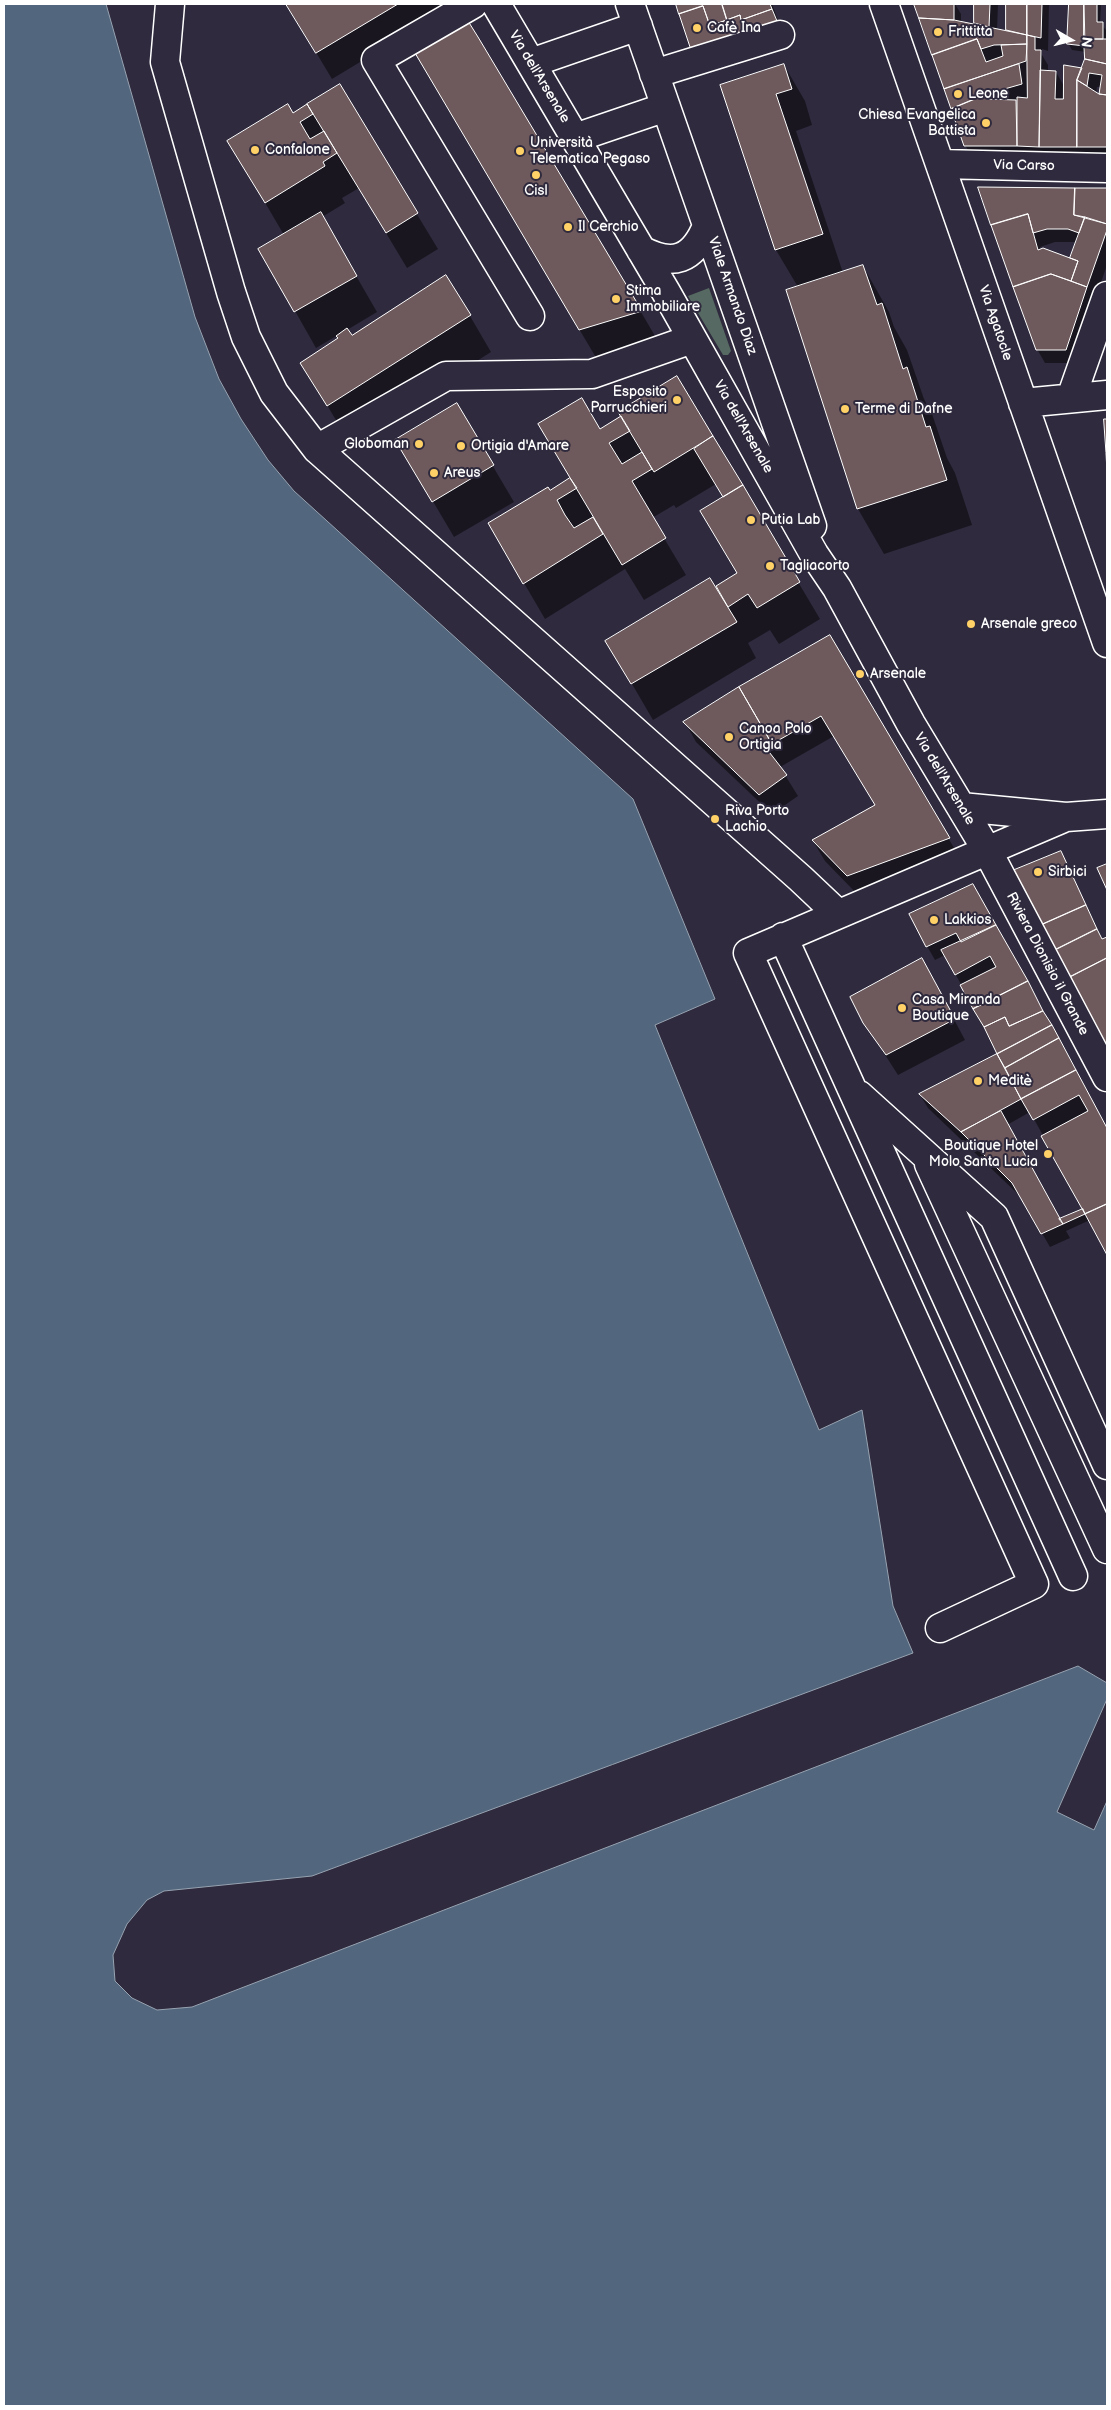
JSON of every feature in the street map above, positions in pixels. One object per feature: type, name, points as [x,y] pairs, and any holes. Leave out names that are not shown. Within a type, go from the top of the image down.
[{"type":"street","points":[[170,4],[165,62],[231,292],[246,337],[274,393],[317,449],[802,879],[837,913]]},
{"type":"street","points":[[473,4],[376,60],[530,316]]},
{"type":"street","name":"Via dell'Arsenale","points":[[496,4],[692,338],[814,554],[836,588],[911,724],[988,852]]},
{"type":"street","name":"Via Agatocle","points":[[884,4],[1023,403],[1100,599],[1107,643]]},
{"type":"street","points":[[531,63],[634,15]]},
{"type":"street","name":"Viale Armando Diaz","points":[[634,15],[836,588]]},
{"type":"street","points":[[654,74],[780,35]]},
{"type":"street","points":[[576,138],[666,107]]},
{"type":"street","name":"Via Carso","points":[[940,164],[1107,168]]},
{"type":"street","points":[[641,250],[661,260],[685,255],[695,247],[707,226]]},
{"type":"street","points":[[1071,398],[1107,296]]},
{"type":"street","points":[[317,449],[446,376],[592,374],[692,338]]},
{"type":"street","points":[[1023,403],[1107,395]]},
{"type":"street","points":[[961,807],[1066,817],[1107,814]]},
{"type":"street","points":[[940,1628],[1034,1584],[748,953],[837,913],[988,852],[1066,817]]},
{"type":"street","name":"Riviera Dionisio il Grande","points":[[988,852],[1107,1077]]},
{"type":"street","points":[[783,937],[1073,1576]]},
{"type":"street","points":[[818,1106],[853,1090]]},
{"type":"street","points":[[853,1090],[923,1151],[994,1217],[1106,1461],[1066,1460],[979,1463]]},
{"type":"street","points":[[923,1151],[1107,1550]]},
{"type":"green space","points":[[709,288],[731,351],[728,355],[723,355],[688,296]]},
{"type":"water","points":[[4,4],[106,4],[195,317],[219,379],[241,419],[268,460],[294,491],[633,799],[715,999],[655,1025],[819,1430],[862,1410],[893,1606],[913,1653],[312,1876],[164,1891],[147,1900],[127,1924],[113,1955],[115,1981],[132,1998],[157,2010],[192,2007],[1078,1666],[1107,1683],[1107,1699],[1057,1812],[1094,1830],[1107,1801],[1107,2406],[4,2406]]},
{"type":"building","points":[[286,4],[398,4],[316,53]]},
{"type":"building","points":[[676,4],[722,4],[727,20],[710,26],[703,6],[679,14]]},
{"type":"building","points":[[722,4],[770,4],[772,9],[741,20],[740,15],[727,20]]},
{"type":"building","points":[[914,4],[954,4],[954,20],[919,18]]},
{"type":"building","points":[[974,4],[990,4],[989,27],[974,23]]},
{"type":"building","points":[[1006,4],[1027,4],[1027,35],[1006,30]]},
{"type":"building","points":[[1027,4],[1042,4],[1041,38],[1027,35]]},
{"type":"building","points":[[1069,4],[1084,4],[1085,46],[1067,44]]},
{"type":"building","points":[[1084,4],[1097,4],[1097,22],[1103,22],[1103,39],[1084,39]]},
{"type":"building","points":[[703,6],[710,26],[740,15],[741,20],[772,9],[777,21],[691,50],[679,14]]},
{"type":"building","points":[[919,18],[954,20],[1027,35],[1027,44],[994,45],[981,49],[977,39],[932,55]]},
{"type":"building","points":[[468,21],[642,311],[579,330],[415,53]]},
{"type":"building","points":[[1027,35],[1035,37],[1035,50],[1041,50],[1039,147],[1017,146],[1017,97],[1027,98]]},
{"type":"building","points":[[977,39],[986,62],[1003,56],[1001,45],[1027,44],[1026,61],[944,89],[932,55]]},
{"type":"building","points":[[1084,39],[1107,39],[1107,64],[1085,59]]},
{"type":"building","points":[[1085,59],[1107,64],[1107,95],[1099,94],[1102,75],[1089,73],[1087,86],[1077,80]]},
{"type":"building","points":[[784,64],[792,89],[776,94],[823,234],[775,250],[720,85]]},
{"type":"building","points":[[1019,64],[1022,84],[987,94],[951,109],[944,89]]},
{"type":"building","points":[[1064,65],[1082,68],[1077,80],[1077,147],[1039,147],[1040,70],[1056,71],[1055,99],[1063,99]]},
{"type":"building","points":[[1077,80],[1099,94],[1107,95],[1107,147],[1077,147]]},
{"type":"building","points":[[340,84],[418,213],[386,233],[307,104]]},
{"type":"building","name":"Chiesa Evangelica Battista","points":[[987,94],[987,99],[1016,100],[1017,146],[964,146],[951,109]]},
{"type":"building","points":[[288,104],[293,113],[307,104],[313,114],[300,122],[310,139],[324,131],[337,153],[323,162],[325,166],[265,203],[227,141]]},
{"type":"building","points":[[978,187],[1075,188],[1074,215],[1085,217],[1079,233],[1068,229],[1047,229],[1033,233],[1028,214],[991,225]]},
{"type":"building","points":[[1075,188],[1107,188],[1107,224],[1074,215]]},
{"type":"building","points":[[321,212],[357,276],[294,312],[258,249]]},
{"type":"building","points":[[1028,214],[1038,250],[1043,248],[1078,261],[1071,281],[1051,274],[1013,287],[991,225]]},
{"type":"building","points":[[1085,217],[1107,224],[1107,230],[1087,287],[1071,281],[1078,261],[1070,258]]},
{"type":"building","points":[[863,265],[877,305],[882,303],[903,369],[907,367],[926,427],[930,426],[947,480],[857,509],[786,290]]},
{"type":"building","points":[[1051,274],[1087,287],[1066,350],[1036,350],[1013,287]]},
{"type":"building","points":[[446,275],[471,315],[327,406],[300,363],[338,338],[336,336],[347,328],[352,335]]},
{"type":"building","points":[[677,376],[713,436],[654,472],[618,412]]},
{"type":"building","points":[[582,398],[600,429],[621,416],[630,431],[609,443],[622,464],[642,452],[652,469],[632,481],[666,538],[622,565],[538,424]]},
{"type":"building","points":[[457,403],[494,465],[432,502],[395,440]]},
{"type":"building","points":[[1104,419],[1107,419],[1107,472],[1106,453]]},
{"type":"building","points":[[713,436],[743,485],[723,497],[694,449]]},
{"type":"building","points":[[570,478],[577,488],[557,500],[565,515],[574,528],[593,517],[603,534],[523,584],[488,523],[548,487],[550,490]]},
{"type":"building","points":[[743,485],[800,582],[757,608],[748,594],[728,607],[716,586],[737,573],[700,511]]},
{"type":"building","points":[[710,578],[737,622],[631,684],[605,641]]},
{"type":"building","points":[[830,635],[950,838],[847,876],[812,840],[875,805],[821,716],[772,744],[739,687]]},
{"type":"building","points":[[739,687],[772,744],[766,748],[787,775],[759,795],[683,722]]},
{"type":"building","points":[[1061,851],[1086,905],[1041,925],[1012,871]]},
{"type":"building","points":[[1107,864],[1107,890],[1097,868]]},
{"type":"building","points":[[973,884],[996,925],[961,942],[956,933],[926,947],[909,914]]},
{"type":"building","points":[[1086,905],[1097,929],[1055,950],[1041,925]]},
{"type":"building","points":[[996,925],[1028,981],[973,1009],[960,985],[996,967],[990,956],[955,975],[941,950]]},
{"type":"building","points":[[1097,929],[1102,939],[1107,937],[1107,958],[1070,977],[1055,950]]},
{"type":"building","name":"Casa Miranda Boutique","points":[[922,958],[955,1019],[886,1055],[863,1023],[850,997]]},
{"type":"building","points":[[1107,958],[1107,1047],[1070,977]]},
{"type":"building","points":[[1028,981],[1043,1011],[1009,1026],[1005,1017],[984,1027],[973,1009]]},
{"type":"building","points":[[1043,1011],[1052,1025],[997,1054],[984,1027],[1005,1017],[1009,1026]]},
{"type":"building","points":[[1052,1025],[1059,1038],[1005,1068],[997,1054]]},
{"type":"building","points":[[1059,1038],[1076,1070],[1021,1099],[1005,1068]]},
{"type":"building","name":"Meditè","points":[[997,1054],[1021,1099],[961,1132],[919,1094]]},
{"type":"building","points":[[1076,1070],[1107,1128],[1107,1204],[1085,1214],[1041,1136],[1088,1111],[1079,1095],[1033,1120],[1021,1099]]},
{"type":"building","points":[[1001,1111],[1063,1224],[1041,1234],[1012,1183],[961,1132]]},
{"type":"building","points":[[1107,1204],[1107,1255],[1085,1214]]},
{"type":"building","points":[[1083,1209],[1085,1214],[1063,1224],[1059,1219]]},
{"type":"place","name":"Cafè Ina","points":[[697,28]]},
{"type":"place","name":"Frittitta","points":[[938,32]]},
{"type":"place","name":"Leone","points":[[958,94]]},
{"type":"place","name":"Chiesa Evangelica Battista","points":[[986,123]]},
{"type":"place","name":"Confalone","points":[[255,150]]},
{"type":"place","name":"Università Telematica Pegaso","points":[[520,151]]},
{"type":"place","name":"Cisl","points":[[536,175]]},
{"type":"place","name":"Il Cerchio","points":[[568,227]]},
{"type":"place","name":"Stima Immobiliare","points":[[616,299]]},
{"type":"place","name":"Esposito Parrucchieri","points":[[677,400]]},
{"type":"place","name":"Terme di Dafne","points":[[845,409]]},
{"type":"place","name":"Globoman","points":[[419,444]]},
{"type":"place","name":"Ortigia d'Amare","points":[[461,446]]},
{"type":"place","name":"Areus","points":[[434,473]]},
{"type":"place","name":"Putia Lab","points":[[751,520]]},
{"type":"place","name":"Tagliacorto","points":[[770,566]]},
{"type":"place","name":"Arsenale greco","points":[[971,624]]},
{"type":"place","name":"Arsenale","points":[[860,674]]},
{"type":"place","name":"Canoa Polo Ortigia","points":[[729,737]]},
{"type":"place","name":"Riva Porto Lachio","points":[[715,819]]},
{"type":"place","name":"Sirbici","points":[[1038,872]]},
{"type":"place","name":"Lakkios","points":[[934,920]]},
{"type":"place","name":"Casa Miranda Boutique","points":[[902,1008]]},
{"type":"place","name":"Meditè","points":[[978,1081]]},
{"type":"place","name":"Boutique Hotel Molo Santa Lucia","points":[[1048,1154]]}]
